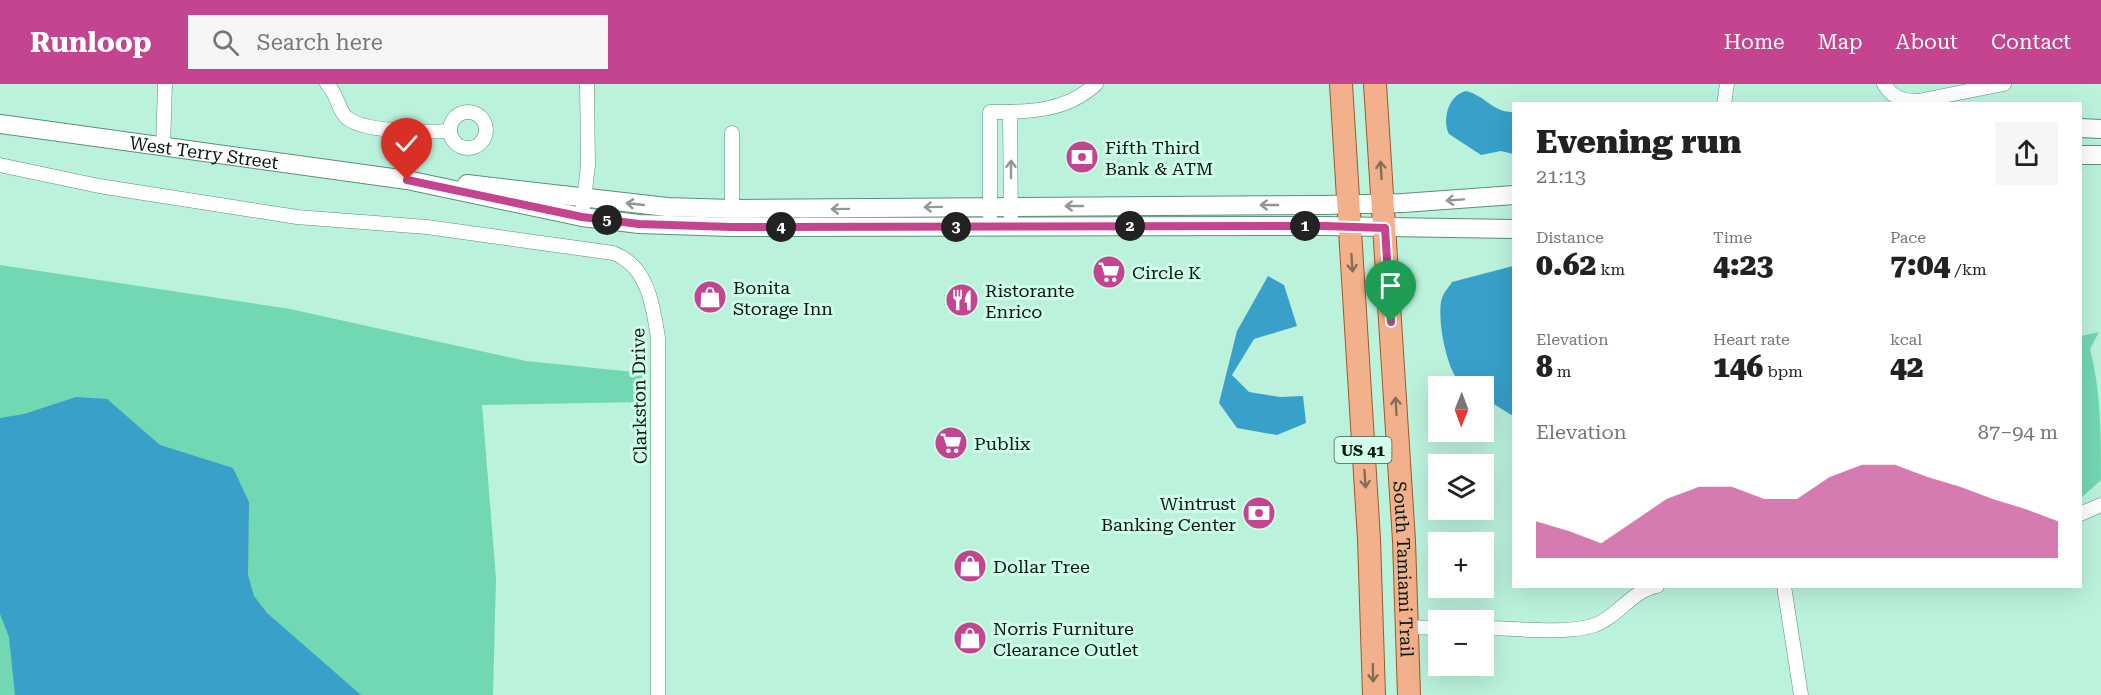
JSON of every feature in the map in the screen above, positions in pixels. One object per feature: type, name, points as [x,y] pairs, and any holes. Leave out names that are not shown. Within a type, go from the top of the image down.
[{"type":"main road","name":"South Tamiami Trail","points":[[1341,84],[1369,539],[1374,695]]},
{"type":"main road","name":"South Tamiami Trail","points":[[1375,84],[1385,228],[1409,695]]},
{"type":"street","points":[[163,146],[165,84]]},
{"type":"street","points":[[327,84],[335,91],[345,116],[357,123],[393,129],[450,131]]},
{"type":"street","points":[[582,217],[588,165],[587,84]]},
{"type":"street","points":[[989,226],[990,112],[1041,111],[1073,101],[1096,84]]},
{"type":"street","points":[[1724,102],[1727,84]]},
{"type":"street","points":[[1884,84],[1894,96],[1905,101],[1918,101],[2004,84]]},
{"type":"street","points":[[1010,112],[1011,226]]},
{"type":"street","name":"West Terry Street","points":[[0,124],[407,180],[582,217],[639,224],[711,227],[1011,226],[1349,216],[1383,204],[1512,195]]},
{"type":"street","points":[[2082,128],[2101,129]]},
{"type":"street","points":[[732,133],[732,209]]},
{"type":"street","points":[[2082,155],[2101,155]]},
{"type":"street","name":"Clarkston Drive","points":[[0,165],[117,189],[314,219],[427,227],[602,251],[625,257],[635,266],[653,308],[659,353],[658,695]]},
{"type":"street","name":"West Terry Street","points":[[407,180],[441,180],[667,207],[732,209],[1011,206],[1349,216],[1385,228],[1512,229]]},
{"type":"street","points":[[2082,513],[2101,505]]},
{"type":"street","points":[[1494,628],[1571,629],[1595,625],[1617,612],[1635,594],[1652,588]]},
{"type":"street","points":[[1784,588],[1801,695]]},
{"type":"street","points":[[1407,627],[1428,628]]},
{"type":"green space","points":[[0,265],[290,309],[526,361],[643,373],[642,402],[482,405],[496,578],[493,695],[0,695]]},
{"type":"green space","points":[[2099,332],[2090,349],[2098,397],[2101,480],[2082,497],[2082,336]]},
{"type":"water","points":[[1466,91],[1472,93],[1500,110],[1512,112],[1512,154],[1501,151],[1481,155],[1449,134],[1446,122],[1448,109],[1460,93]]},
{"type":"water","points":[[1512,267],[1512,415],[1494,404],[1494,376],[1456,376],[1453,372],[1444,346],[1442,331],[1443,296],[1452,282]]},
{"type":"water","points":[[1268,276],[1284,285],[1297,326],[1254,339],[1232,375],[1249,392],[1280,397],[1303,396],[1306,423],[1277,435],[1237,428],[1219,403],[1237,331]]},
{"type":"water","points":[[76,397],[107,399],[160,445],[233,468],[249,502],[248,575],[254,596],[267,613],[361,695],[15,695],[9,637],[0,614],[0,418],[24,414]]},
{"type":"place","name":"Fifth Third Bank & ATM","points":[[1082,157]]},
{"type":"place","name":"Circle K","points":[[1109,272]]},
{"type":"place","name":"Bonita Storage Inn","points":[[710,297]]},
{"type":"place","name":"Ristorante Enrico","points":[[962,300]]},
{"type":"place","name":"Publix","points":[[951,443]]},
{"type":"place","name":"Wintrust Banking Center","points":[[1259,513]]},
{"type":"place","name":"Dollar Tree","points":[[970,566]]},
{"type":"place","name":"Norris Furniture Clearance Outlet","points":[[970,638]]},
{"type":"route","points":[[407,180],[439,189],[560,213],[639,224],[731,227],[1324,226],[1385,228],[1391,322]]}]
